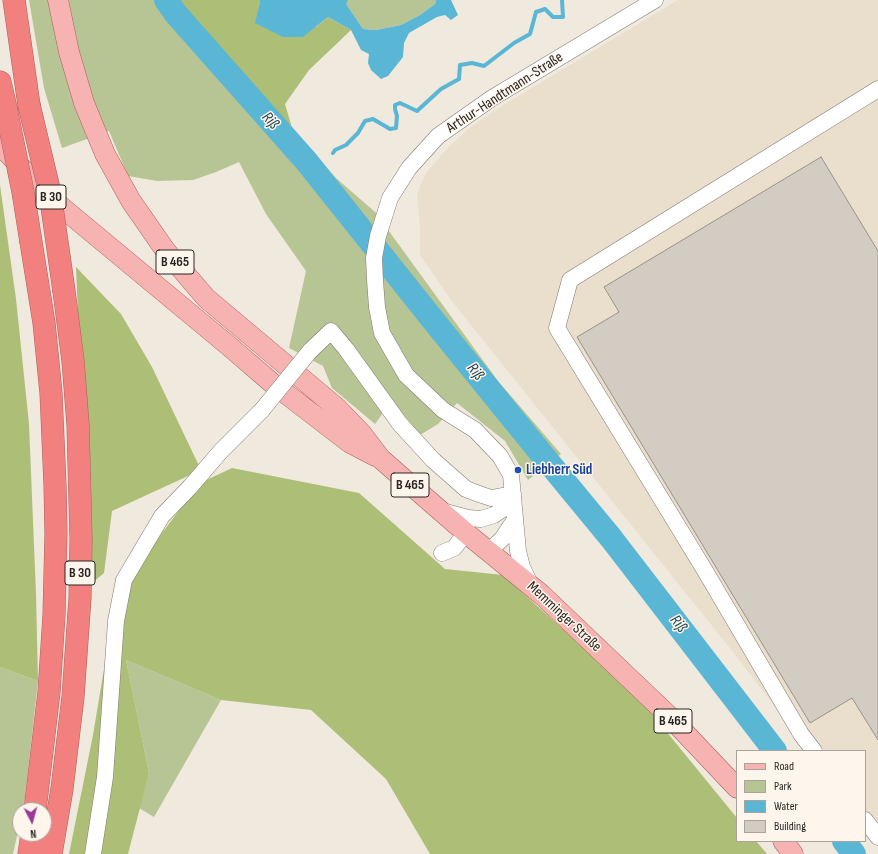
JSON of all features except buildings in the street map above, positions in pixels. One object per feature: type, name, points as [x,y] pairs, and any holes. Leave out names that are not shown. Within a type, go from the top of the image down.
[{"type":"highway","points":[[14,0],[29,105]]},
{"type":"highway","name":"B 30","points":[[0,9],[29,105],[50,193],[73,362],[78,425],[81,539],[79,605],[73,697],[62,789],[51,854]]},
{"type":"highway","name":"B 30","points":[[0,82],[32,242],[44,323],[51,393],[56,534],[54,615],[49,692],[37,802]]},
{"type":"highway","points":[[28,854],[30,842]]},
{"type":"main road","name":"B 465","points":[[58,0],[70,52],[84,102],[105,154],[130,201],[160,244],[206,298],[337,408],[362,434],[381,459]]},
{"type":"main road","name":"B 465","points":[[0,146],[47,195],[272,382],[350,443],[381,459]]},
{"type":"main road","name":"Memminger Straße","points":[[381,459],[488,552],[530,584],[657,704],[736,787]]},
{"type":"main road","points":[[784,842],[793,854]]},
{"type":"street","name":"Arthur-Handtmann-Straße","points":[[530,584],[522,567],[518,551],[514,521],[511,475],[500,456],[475,430],[443,410],[406,375],[382,332],[377,307],[374,258],[378,236],[390,198],[409,168],[438,136],[492,98],[656,0]]},
{"type":"street","points":[[813,750],[801,734],[708,576],[557,328],[570,280],[878,89]]},
{"type":"street","points":[[93,854],[105,777],[116,621],[124,580],[162,516],[200,476],[221,451],[262,410],[310,351],[331,331],[346,349],[400,424],[433,460],[466,489],[491,498],[513,497]]},
{"type":"street","points":[[440,511],[468,518],[481,519],[494,515],[504,508],[513,497]]},
{"type":"street","points":[[488,552],[502,539],[514,521]]},
{"type":"street","points":[[442,553],[454,548],[466,533]]},
{"type":"street","points":[[866,821],[878,837]]},
{"type":"shaded area","points":[[678,0],[878,0],[878,844],[866,828],[866,750],[808,750],[733,652],[451,300],[420,255],[420,226],[417,195],[427,172],[444,152],[468,129],[500,107]]},
{"type":"green space","points":[[29,0],[153,0],[156,6],[226,84],[277,138],[292,128],[336,178],[375,212],[498,381],[561,454],[528,480],[505,441],[457,403],[438,424],[420,435],[392,400],[375,424],[332,388],[323,366],[289,348],[306,271],[266,214],[239,162],[193,180],[157,181],[128,176],[109,131],[62,148],[44,88]]},
{"type":"green space","points":[[153,0],[259,0],[260,3],[316,27],[328,17],[351,30],[309,70],[285,104],[292,128],[277,138],[226,84],[156,6]]},
{"type":"green space","points":[[348,0],[436,0],[435,4],[420,15],[401,25],[376,30],[363,29],[345,3]]},
{"type":"green space","points":[[0,185],[16,299],[29,424],[38,681],[0,667]]},
{"type":"green space","points":[[76,267],[121,314],[152,367],[201,470],[112,511],[104,573],[92,583],[86,411],[79,338]]},
{"type":"green space","points":[[232,468],[359,493],[445,569],[503,575],[639,698],[736,817],[736,842],[757,842],[767,854],[430,854],[386,779],[311,710],[221,700],[126,660],[149,773],[128,854],[69,854],[93,735],[107,651],[136,567],[200,483]]},
{"type":"green space","points":[[126,660],[221,700],[154,817],[139,808],[149,773]]},
{"type":"green space","points":[[0,667],[38,681],[24,802],[12,802],[12,842],[16,842],[13,854],[0,854]]},
{"type":"water","points":[[259,0],[348,0],[346,4],[363,29],[376,30],[401,25],[420,15],[435,4],[436,0],[451,0],[458,15],[451,20],[445,15],[437,17],[409,33],[404,43],[403,57],[388,76],[381,79],[371,70],[368,63],[369,54],[361,50],[351,30],[328,17],[303,37],[283,37],[255,23],[260,3]]},
{"type":"waterway","name":"Riß","points":[[166,0],[176,14],[307,162],[441,330],[611,538],[774,750]]},
{"type":"waterway","points":[[333,153],[335,150],[346,145],[358,133],[365,121],[373,119],[390,129],[396,128],[397,116],[395,105],[400,103],[417,111],[441,89],[459,79],[460,65],[472,63],[484,66],[514,43],[530,34],[536,12],[545,9],[553,17],[563,17],[562,0]]},
{"type":"waterway","name":"Riß","points":[[845,842],[854,854]]},
{"type":"place","name":"Liebherr Süd","points":[[518,470]]}]
